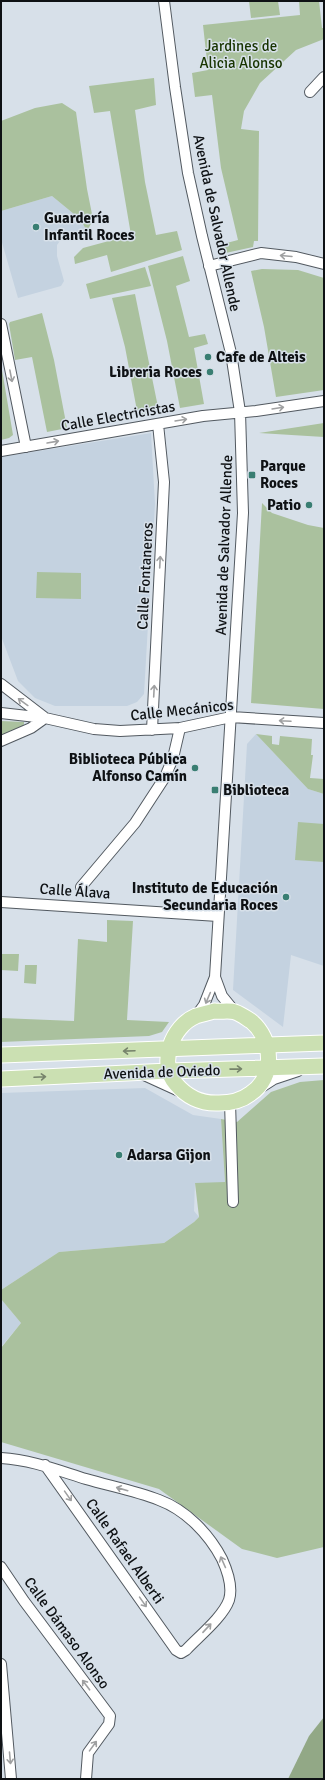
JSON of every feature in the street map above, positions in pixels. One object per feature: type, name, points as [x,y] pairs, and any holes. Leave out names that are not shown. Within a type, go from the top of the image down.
[{"type":"main road","points":[[258,1027],[267,1045],[269,1057],[268,1067],[260,1084],[251,1094],[230,1102],[201,1102],[186,1094],[175,1083],[169,1071],[168,1049],[181,1027],[196,1016],[214,1011],[235,1012],[244,1016],[272,1036],[292,1044]]},
{"type":"main road","name":"Avenida de Oviedo","points":[[1,1055],[324,1043]]},
{"type":"main road","name":"Avenida de Oviedo","points":[[1,1079],[137,1072],[320,1066]]},
{"type":"street","name":"Avenida de Salvador Allende","points":[[164,1],[188,173],[231,353],[240,412],[243,513],[232,718],[215,977],[204,1005],[196,1016]]},
{"type":"street","points":[[310,92],[324,77]]},
{"type":"street","points":[[209,266],[261,253],[296,256],[324,264]]},
{"type":"street","points":[[1,324],[26,447]]},
{"type":"street","name":"Calle Electricistas","points":[[1,451],[158,424],[324,401]]},
{"type":"street","name":"Calle Fontaneros","points":[[152,730],[164,482],[158,424]]},
{"type":"street","points":[[1,684],[45,718],[31,728],[1,741]]},
{"type":"street","name":"Calle Mecánicos","points":[[1,713],[45,718],[94,729],[120,731],[180,728],[232,718],[324,723]]},
{"type":"street","points":[[81,888],[135,823],[165,777],[173,758],[180,728]]},
{"type":"street","name":"Calle Álava","points":[[1,902],[218,916]]},
{"type":"street","name":"Avenida de Salvador Allende","points":[[215,977],[222,996],[235,1012]]},
{"type":"street","points":[[251,1094],[280,1077],[320,1066]]},
{"type":"street","points":[[137,1072],[154,1078],[186,1094]]},
{"type":"street","points":[[230,1102],[232,1202]]},
{"type":"street","points":[[1,1458],[45,1465]]},
{"type":"street","name":"Calle Rafael Alberti","points":[[45,1465],[84,1479],[159,1499],[175,1508],[199,1527],[216,1547],[228,1574],[230,1587],[229,1600],[222,1612],[186,1650],[180,1653],[176,1650],[45,1465]]},
{"type":"street","name":"Calle Dámaso Alonso","points":[[1,1567],[24,1601],[110,1716],[109,1724],[88,1753],[86,1779]]},
{"type":"street","points":[[1,1664],[12,1779]]},
{"type":"shaded area","points":[[52,196],[80,219],[86,229],[68,234],[62,238],[57,245],[57,256],[64,281],[61,286],[18,298],[1,239],[1,211]]},
{"type":"shaded area","points":[[151,433],[155,504],[144,694],[137,702],[127,706],[55,706],[35,698],[18,681],[1,636],[1,457]]},
{"type":"shaded area","points":[[256,734],[308,789],[324,794],[324,966],[291,955],[283,1027],[233,990],[247,744]]},
{"type":"shaded area","points":[[145,1088],[193,1115],[221,1119],[225,1183],[195,1183],[194,1211],[199,1217],[164,1243],[59,1252],[1,1290],[1,1093]]},
{"type":"shaded area","points":[[1,1299],[21,1323],[1,1347]]},
{"type":"green space","points":[[249,1],[278,1],[280,15],[251,18]]},
{"type":"green space","name":"Jardines de Alicia Alonso","points":[[299,1],[319,1],[322,28],[324,28],[324,39],[296,50],[260,83],[244,111],[241,129],[259,131],[258,241],[254,241],[253,247],[221,254],[219,245],[238,240],[221,168],[212,95],[195,97],[192,73],[208,70],[203,25],[300,15]]},
{"type":"green space","points":[[154,78],[156,105],[135,110],[145,182],[156,235],[177,231],[182,250],[111,272],[107,255],[75,264],[74,257],[83,248],[131,235],[110,111],[94,113],[89,86]]},
{"type":"green space","points":[[62,103],[76,112],[93,220],[87,231],[80,219],[52,196],[1,211],[1,121],[35,108]]},
{"type":"green space","points":[[183,256],[190,281],[176,286],[189,337],[205,334],[208,344],[194,348],[204,404],[180,408],[167,341],[148,266]]},
{"type":"green space","points":[[145,267],[151,286],[90,299],[86,284]]},
{"type":"green space","points":[[262,269],[298,270],[324,278],[324,390],[276,397],[264,327],[251,271]]},
{"type":"green space","points":[[135,294],[159,412],[138,416],[125,347],[112,298]]},
{"type":"green space","points":[[42,313],[54,360],[67,428],[47,432],[32,357],[15,360],[9,324],[10,322]]},
{"type":"green space","points":[[1,364],[13,435],[9,438],[1,440]]},
{"type":"green space","points":[[324,423],[324,437],[259,433]]},
{"type":"green space","points":[[262,503],[272,513],[308,525],[324,528],[324,709],[251,703]]},
{"type":"green space","points":[[37,572],[81,573],[81,599],[36,598]]},
{"type":"green space","points":[[1,721],[24,722],[24,724],[22,728],[1,737]]},
{"type":"green space","points":[[256,734],[272,736],[272,744],[279,745],[280,736],[312,739],[311,755],[313,755],[310,778],[324,779],[324,794],[308,789]]},
{"type":"green space","points":[[298,822],[324,824],[324,862],[295,860]]},
{"type":"green space","points":[[107,920],[133,921],[127,1020],[169,1022],[162,1032],[149,1036],[1,1042],[1,1018],[74,1021],[78,939],[107,942]]},
{"type":"green space","points":[[1,954],[19,954],[18,971],[1,970]]},
{"type":"green space","points":[[25,965],[37,965],[36,984],[24,983]]},
{"type":"green space","points":[[324,1080],[324,1547],[277,1558],[242,1549],[159,1489],[1,1442],[1,1348],[21,1323],[1,1299],[1,1290],[59,1252],[164,1243],[199,1217],[195,1183],[225,1182],[221,1119],[237,1122],[271,1092],[300,1082]]},
{"type":"green space","points":[[324,1717],[324,1779],[288,1779],[309,1736]]},
{"type":"place","name":"Guardería Infantil Roces","points":[[36,227]]},
{"type":"place","name":"Cafe de Alteis","points":[[208,357]]},
{"type":"place","name":"Libreria Roces","points":[[210,372]]},
{"type":"place","name":"Parque Roces","points":[[252,475]]},
{"type":"place","name":"Patio","points":[[309,505]]},
{"type":"place","name":"Biblioteca Pública Alfonso Camín","points":[[195,768]]},
{"type":"place","name":"Biblioteca","points":[[215,790]]},
{"type":"place","name":"Instituto de Educación Secundaria Roces","points":[[286,897]]},
{"type":"place","name":"Adarsa Gijon","points":[[119,1155]]}]
